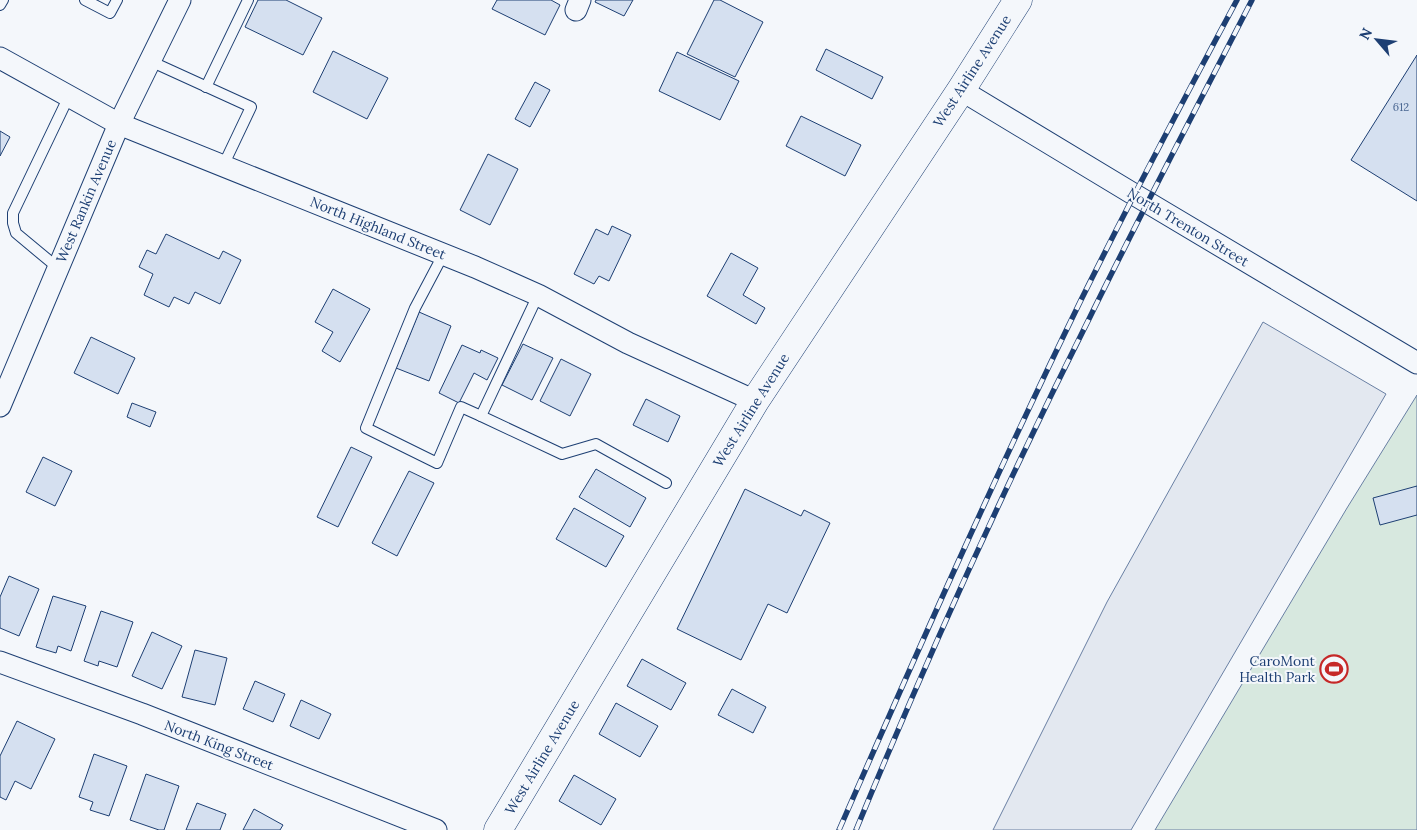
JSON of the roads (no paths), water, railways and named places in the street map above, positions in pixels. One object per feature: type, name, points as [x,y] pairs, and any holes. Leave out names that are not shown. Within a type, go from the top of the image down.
[{"type":"main road","name":"West Airline Avenue","points":[[498,830],[755,400],[1018,0]]},
{"type":"street","name":"West Rankin Avenue","points":[[0,406],[119,124],[180,0]]},
{"type":"street","name":"North Highland Street","points":[[0,58],[119,124],[444,255],[538,295],[628,343],[755,400]]},
{"type":"street","name":"North Trenton Street","points":[[960,90],[1417,363]]},
{"type":"street","name":"North King Street","points":[[0,662],[142,714],[436,830]]},
{"type":"lane","points":[[0,5],[3,0]]},
{"type":"lane","points":[[85,0],[110,13],[117,0]]},
{"type":"lane","points":[[206,86],[248,0]]},
{"type":"lane","points":[[150,61],[251,107],[223,166]]},
{"type":"lane","points":[[58,268],[16,233],[13,213],[69,96]]},
{"type":"lane","points":[[444,255],[415,308],[366,428],[436,462],[462,406],[562,454],[596,444],[666,483]]},
{"type":"lane","points":[[481,416],[538,295]]},
{"type":"railway","points":[[839,830],[957,564],[1049,365],[1119,224],[1237,0]]},
{"type":"railway","points":[[856,830],[938,637],[1026,447],[1128,240],[1252,0]]},
{"type":"place","name":"CaroMont Health Park","points":[[1334,669]]}]
